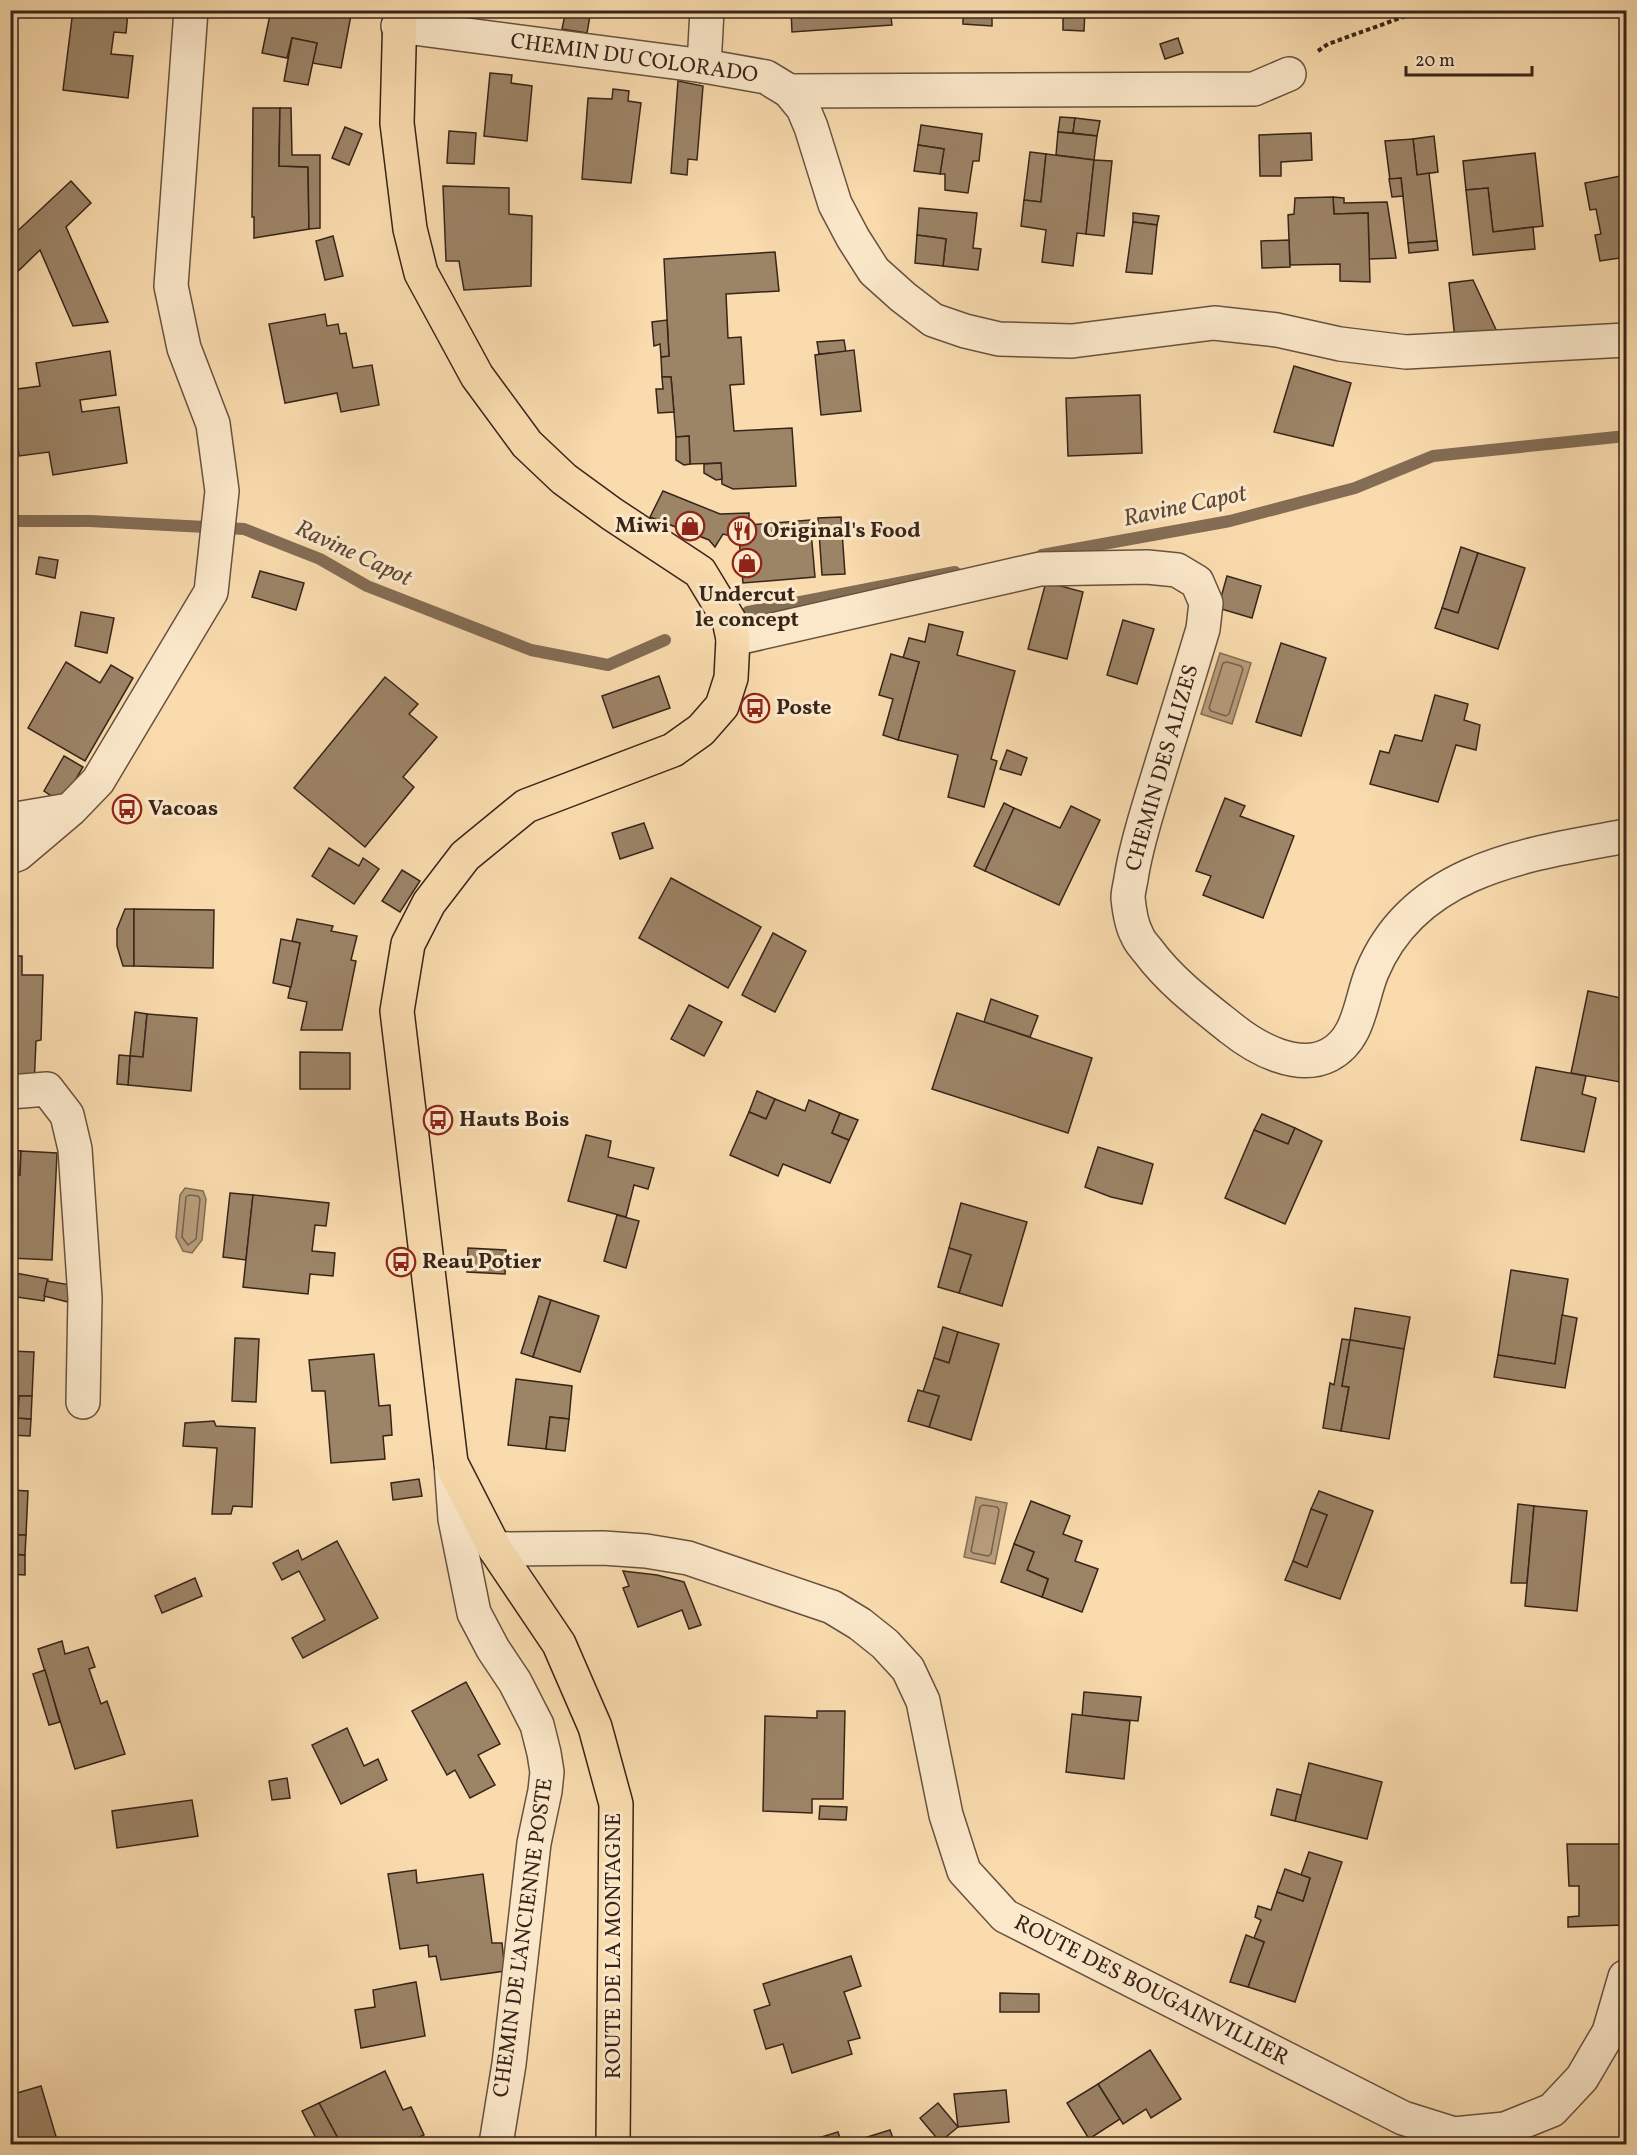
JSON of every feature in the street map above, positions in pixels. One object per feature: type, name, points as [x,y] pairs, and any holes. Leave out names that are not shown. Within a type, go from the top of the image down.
[{"type":"main road","points":[[399,18],[397,123],[410,229],[421,273],[477,376],[527,444],[564,478],[612,514],[700,572],[729,620],[733,639],[731,678],[722,706],[701,730],[673,750],[526,806],[465,856],[429,903],[408,944],[397,1011],[451,1463]]},
{"type":"main road","name":"ROUTE DE LA MONTAGNE","points":[[451,1463],[495,1549],[559,1644],[595,1727],[616,1804],[613,2145]]},
{"type":"street","points":[[10,857],[18,854],[70,810],[98,780],[211,591],[222,491],[213,424],[184,348],[171,286],[191,10]]},
{"type":"street","points":[[704,66],[707,10]]},
{"type":"street","name":"CHEMIN DU COLORADO","points":[[399,18],[766,77],[789,91],[802,108],[811,127],[835,204],[874,271],[933,320],[965,331],[999,339],[1072,341],[1214,323],[1277,330],[1340,344],[1406,352],[1626,340]]},
{"type":"street","points":[[789,91],[1254,88],[1289,74]]},
{"type":"street","name":"CHEMIN DES ALIZES","points":[[733,639],[1040,569],[1147,567],[1177,570],[1197,582],[1206,603],[1203,629],[1135,851],[1128,897],[1136,935],[1159,966],[1241,1037],[1282,1058],[1303,1061],[1326,1057],[1350,1038],[1365,991],[1381,953],[1396,930],[1415,909],[1432,895],[1457,882],[1538,852],[1626,836]]},
{"type":"street","points":[[10,820],[70,810]]},
{"type":"street","points":[[10,1092],[47,1089],[67,1115],[75,1149],[85,1298],[83,1402]]},
{"type":"street","name":"CHEMIN DE L'ANCIENNE POSTE","points":[[451,1463],[455,1518],[474,1613],[493,1649],[515,1682],[537,1725],[547,1772],[546,1791],[534,1843],[509,2064],[496,2145]]},
{"type":"street","name":"ROUTE DES BOUGAINVILLIER","points":[[495,1549],[603,1548],[646,1551],[688,1558],[832,1607],[860,1624],[885,1644],[908,1669],[923,1701],[946,1815],[964,1871],[1005,1916],[1403,2118],[1454,2134],[1505,2129],[1552,2110],[1582,2078],[1609,2032],[1625,1977]]},
{"type":"path","points":[[1289,74],[1328,44],[1428,10]]},
{"type":"water","points":[[1220,653],[1251,663],[1232,724],[1201,714]]},
{"type":"water","points":[[185,1188],[203,1191],[206,1199],[202,1240],[192,1253],[183,1251],[176,1237],[180,1195]]},
{"type":"water","points":[[976,1497],[1007,1503],[995,1564],[964,1557]]},
{"type":"building","points":[[73,10],[138,10],[138,12],[128,12],[126,33],[114,32],[111,54],[133,56],[128,98],[63,90]]},
{"type":"building","points":[[271,10],[352,10],[341,68],[312,63],[317,43],[292,38],[287,58],[262,53]]},
{"type":"building","points":[[566,10],[591,10],[587,33],[562,29]]},
{"type":"building","points":[[791,10],[894,10],[890,11],[892,25],[792,32]]},
{"type":"building","points":[[963,10],[992,10],[992,26],[963,24]]},
{"type":"building","points":[[1023,10],[1085,10],[1084,31],[1063,30],[1063,15],[1023,14]]},
{"type":"building","points":[[292,38],[317,43],[308,85],[284,81]]},
{"type":"building","points":[[1178,38],[1183,53],[1165,59],[1160,44]]},
{"type":"building","points":[[490,73],[512,75],[511,83],[532,86],[527,141],[484,136]]},
{"type":"building","points":[[678,81],[703,86],[697,160],[688,159],[687,175],[671,173]]},
{"type":"building","points":[[613,89],[629,91],[628,101],[641,103],[631,183],[582,179],[588,98],[612,99]]},
{"type":"building","points":[[253,108],[280,108],[279,166],[308,167],[309,229],[254,238],[254,217],[252,217]]},
{"type":"building","points":[[280,108],[291,108],[292,155],[320,155],[320,228],[309,229],[308,167],[279,166]]},
{"type":"building","points":[[1060,117],[1075,118],[1073,133],[1058,132]]},
{"type":"building","points":[[1075,118],[1100,121],[1097,136],[1073,133]]},
{"type":"building","points":[[921,125],[982,134],[979,161],[973,161],[968,193],[945,190],[945,174],[940,174],[944,149],[918,145]]},
{"type":"building","points":[[345,127],[362,134],[349,165],[332,158]]},
{"type":"building","points":[[449,131],[476,133],[474,164],[447,163]]},
{"type":"building","points":[[1058,132],[1097,136],[1094,160],[1056,155]]},
{"type":"building","points":[[1311,133],[1312,160],[1281,162],[1281,176],[1260,176],[1259,135]]},
{"type":"building","points":[[1434,136],[1438,172],[1417,175],[1413,139]]},
{"type":"building","points":[[1413,139],[1417,175],[1429,173],[1437,241],[1408,243],[1401,178],[1390,180],[1385,141]]},
{"type":"building","points":[[918,145],[944,149],[940,174],[914,171]]},
{"type":"building","points":[[1030,152],[1046,154],[1041,202],[1024,200]]},
{"type":"building","points":[[1535,153],[1543,226],[1493,232],[1488,188],[1466,190],[1463,161]]},
{"type":"building","points":[[1046,154],[1094,160],[1086,234],[1077,233],[1073,266],[1042,262],[1046,230],[1021,226],[1024,200],[1041,202]]},
{"type":"building","points":[[1094,160],[1112,161],[1104,236],[1086,234]]},
{"type":"building","points":[[1626,175],[1626,257],[1600,261],[1595,235],[1601,234],[1596,209],[1590,210],[1585,183]]},
{"type":"building","points":[[1401,178],[1403,196],[1392,197],[1389,179]]},
{"type":"building","points":[[71,181],[91,203],[66,227],[108,322],[73,326],[40,250],[10,279],[10,238]]},
{"type":"building","points":[[443,186],[509,188],[509,214],[532,216],[531,286],[464,290],[459,261],[446,261]]},
{"type":"building","points":[[1488,188],[1493,232],[1533,227],[1535,249],[1473,255],[1466,190]]},
{"type":"building","points":[[1333,197],[1344,198],[1344,203],[1387,202],[1396,258],[1369,259],[1368,213],[1334,214]]},
{"type":"building","points":[[1333,197],[1334,214],[1368,213],[1370,282],[1340,281],[1340,264],[1290,265],[1288,215],[1294,214],[1295,198]]},
{"type":"building","points":[[919,208],[977,213],[973,248],[981,249],[978,270],[943,266],[946,239],[917,235]]},
{"type":"building","points":[[1133,213],[1159,216],[1157,225],[1133,222]]},
{"type":"building","points":[[1133,222],[1157,225],[1152,274],[1126,272]]},
{"type":"building","points":[[917,235],[946,239],[943,266],[915,263]]},
{"type":"building","points":[[333,236],[343,276],[325,280],[316,241]]},
{"type":"building","points":[[1289,240],[1290,267],[1262,268],[1261,241]]},
{"type":"building","points":[[1437,241],[1438,250],[1409,253],[1408,243]]},
{"type":"building","points":[[775,252],[779,291],[726,294],[728,338],[741,337],[744,384],[730,385],[734,431],[792,428],[796,486],[733,489],[722,484],[721,463],[690,464],[689,436],[676,437],[671,377],[662,377],[661,357],[669,356],[664,259]]},
{"type":"building","points":[[1473,280],[1499,336],[1455,339],[1449,283]]},
{"type":"building","points":[[325,314],[327,326],[338,324],[340,334],[346,333],[353,368],[372,365],[379,405],[341,412],[337,393],[285,403],[269,324]]},
{"type":"building","points":[[667,320],[669,356],[661,357],[660,344],[654,346],[652,322]]},
{"type":"building","points":[[844,340],[846,352],[819,354],[817,342]]},
{"type":"building","points":[[854,350],[861,411],[821,415],[815,355]]},
{"type":"building","points":[[110,351],[116,395],[80,400],[82,412],[119,407],[127,463],[53,475],[49,452],[19,456],[10,390],[40,386],[36,363]]},
{"type":"building","points":[[1294,366],[1351,383],[1333,446],[1274,432]]},
{"type":"building","points":[[662,377],[671,377],[674,412],[658,413],[656,389],[663,389]]},
{"type":"building","points":[[1140,395],[1142,453],[1068,456],[1066,398]]},
{"type":"building","points":[[689,436],[690,464],[684,465],[676,460],[676,437]]},
{"type":"building","points":[[721,463],[722,479],[716,480],[704,473],[704,464]]},
{"type":"building","points":[[663,491],[720,514],[749,513],[749,525],[810,520],[815,577],[743,583],[739,538],[723,534],[715,547],[709,540],[650,517]]},
{"type":"building","points":[[841,517],[845,574],[822,575],[818,518]]},
{"type":"building","points":[[1461,547],[1478,553],[1458,613],[1442,608]]},
{"type":"building","points":[[1478,553],[1525,568],[1498,649],[1435,628],[1442,608],[1458,613]]},
{"type":"building","points":[[39,557],[58,560],[55,578],[36,574]]},
{"type":"building","points":[[260,571],[304,583],[296,610],[252,597]]},
{"type":"building","points":[[1227,576],[1261,586],[1252,618],[1218,608]]},
{"type":"building","points":[[1046,582],[1083,592],[1067,659],[1028,649]]},
{"type":"building","points":[[81,612],[114,618],[107,653],[75,646]]},
{"type":"building","points":[[1123,620],[1154,629],[1137,684],[1107,675]]},
{"type":"building","points":[[929,624],[963,632],[957,655],[1015,671],[991,759],[997,761],[984,807],[948,797],[958,755],[898,740],[919,662],[903,658],[909,638],[925,642]]},
{"type":"building","points":[[1281,643],[1326,658],[1301,736],[1256,722]]},
{"type":"building","points":[[891,654],[919,662],[898,740],[883,735],[893,699],[879,695]]},
{"type":"building","points":[[66,662],[100,683],[111,665],[133,678],[85,761],[28,728]]},
{"type":"building","points":[[659,676],[670,708],[613,728],[602,696]]},
{"type":"building","points":[[385,677],[418,704],[409,714],[437,737],[403,777],[414,787],[365,847],[294,788]]},
{"type":"building","points":[[1435,695],[1468,704],[1464,720],[1480,725],[1476,750],[1456,745],[1438,802],[1370,784],[1380,751],[1389,753],[1395,735],[1422,741]]},
{"type":"building","points":[[1007,750],[1027,758],[1021,775],[1000,769]]},
{"type":"building","points":[[64,756],[83,767],[62,803],[44,791]]},
{"type":"building","points":[[1225,798],[1245,806],[1240,816],[1294,836],[1263,918],[1203,895],[1211,876],[1196,871]]},
{"type":"building","points":[[1004,803],[1014,808],[985,871],[974,866]]},
{"type":"building","points":[[1071,806],[1100,820],[1059,905],[985,871],[1014,808],[1060,828]]},
{"type":"building","points":[[644,823],[653,848],[620,859],[612,833]]},
{"type":"building","points":[[329,848],[359,866],[363,858],[379,869],[354,904],[312,876]]},
{"type":"building","points":[[402,870],[420,881],[400,912],[382,901]]},
{"type":"building","points":[[671,878],[761,927],[728,988],[639,938]]},
{"type":"building","points":[[125,909],[134,909],[134,966],[123,966],[117,946],[117,929]]},
{"type":"building","points":[[134,909],[214,910],[213,968],[134,966]]},
{"type":"building","points":[[297,919],[333,926],[331,931],[357,936],[351,960],[356,961],[342,1030],[301,1030],[307,1002],[288,998],[300,943],[292,941]]},
{"type":"building","points":[[773,933],[806,951],[775,1012],[742,995]]},
{"type":"building","points":[[281,939],[300,943],[291,987],[273,983]]},
{"type":"building","points":[[10,956],[22,956],[22,975],[43,975],[41,1040],[36,1041],[34,1086],[10,1085]]},
{"type":"building","points":[[1588,991],[1626,999],[1626,1053],[1620,1082],[1571,1073]]},
{"type":"building","points":[[991,999],[1038,1016],[1030,1037],[984,1022]]},
{"type":"building","points":[[689,1005],[722,1022],[704,1056],[671,1039]]},
{"type":"building","points":[[135,1012],[147,1014],[143,1057],[130,1056]]},
{"type":"building","points":[[957,1013],[1092,1058],[1068,1133],[932,1089]]},
{"type":"building","points":[[147,1014],[197,1018],[191,1091],[128,1085],[130,1056],[143,1057]]},
{"type":"building","points":[[300,1052],[350,1053],[350,1089],[300,1089]]},
{"type":"building","points":[[119,1055],[130,1056],[128,1085],[117,1084]]},
{"type":"building","points":[[1536,1067],[1586,1076],[1582,1094],[1596,1098],[1584,1152],[1521,1140]]},
{"type":"building","points":[[757,1091],[775,1099],[766,1119],[749,1112]]},
{"type":"building","points":[[775,1099],[805,1111],[809,1100],[840,1113],[832,1133],[849,1140],[830,1183],[783,1164],[778,1176],[730,1155],[749,1112],[766,1119]]},
{"type":"building","points":[[840,1113],[858,1120],[849,1140],[832,1133]]},
{"type":"building","points":[[1262,1114],[1295,1128],[1288,1144],[1254,1130]]},
{"type":"building","points":[[1295,1128],[1322,1141],[1285,1224],[1225,1198],[1254,1130],[1288,1144]]},
{"type":"building","points":[[586,1135],[611,1141],[608,1157],[654,1168],[648,1189],[634,1185],[626,1217],[568,1201]]},
{"type":"building","points":[[1098,1147],[1153,1164],[1142,1204],[1111,1197],[1085,1187]]},
{"type":"building","points":[[10,1150],[21,1151],[20,1175],[10,1175]]},
{"type":"building","points":[[21,1151],[57,1153],[52,1260],[10,1258],[10,1175],[20,1175]]},
{"type":"building","points":[[230,1193],[253,1195],[246,1260],[223,1257]]},
{"type":"building","points":[[253,1195],[329,1203],[326,1226],[315,1225],[312,1251],[335,1253],[333,1276],[310,1274],[308,1294],[243,1287]]},
{"type":"building","points":[[961,1203],[1027,1222],[1002,1306],[959,1293],[971,1255],[949,1248]]},
{"type":"building","points":[[617,1215],[639,1221],[626,1268],[604,1261]]},
{"type":"building","points":[[468,1248],[506,1250],[505,1274],[467,1272]]},
{"type":"building","points":[[949,1248],[971,1255],[959,1293],[938,1287]]},
{"type":"building","points":[[1511,1270],[1568,1279],[1555,1364],[1498,1355]]},
{"type":"building","points":[[10,1272],[48,1279],[44,1301],[10,1296]]},
{"type":"building","points":[[47,1281],[71,1285],[68,1302],[44,1296]]},
{"type":"building","points":[[539,1296],[551,1300],[533,1357],[521,1353]]},
{"type":"building","points":[[551,1300],[599,1316],[580,1372],[533,1357]]},
{"type":"building","points":[[1355,1308],[1410,1317],[1404,1349],[1350,1340]]},
{"type":"building","points":[[1562,1315],[1577,1318],[1565,1388],[1494,1377],[1498,1355],[1555,1364]]},
{"type":"building","points":[[943,1327],[958,1332],[949,1363],[934,1358]]},
{"type":"building","points":[[958,1332],[999,1344],[971,1440],[929,1427],[939,1396],[923,1392],[934,1358],[949,1363]]},
{"type":"building","points":[[235,1338],[259,1339],[256,1402],[232,1401]]},
{"type":"building","points":[[1342,1339],[1350,1340],[1342,1386],[1349,1387],[1341,1431],[1323,1428],[1330,1383],[1334,1385]]},
{"type":"building","points":[[1350,1340],[1404,1349],[1389,1439],[1341,1431],[1349,1387],[1342,1386]]},
{"type":"building","points":[[10,1351],[34,1352],[32,1396],[19,1396],[18,1418],[31,1419],[30,1436],[10,1435]]},
{"type":"building","points":[[374,1354],[379,1406],[390,1405],[392,1435],[383,1436],[385,1459],[331,1463],[325,1391],[312,1391],[309,1360]]},
{"type":"building","points":[[516,1379],[572,1386],[569,1419],[550,1417],[546,1449],[508,1445]]},
{"type":"building","points":[[918,1390],[939,1396],[929,1427],[908,1421]]},
{"type":"building","points":[[19,1396],[32,1396],[31,1419],[18,1418]]},
{"type":"building","points":[[550,1417],[569,1419],[565,1451],[546,1449]]},
{"type":"building","points":[[214,1421],[216,1426],[255,1428],[252,1507],[233,1506],[231,1514],[212,1514],[217,1448],[183,1446],[185,1423]]},
{"type":"building","points":[[419,1479],[422,1496],[393,1500],[391,1483]]},
{"type":"building","points":[[10,1490],[28,1491],[26,1535],[13,1535],[12,1554],[25,1555],[25,1575],[10,1574]]},
{"type":"building","points":[[1319,1491],[1373,1511],[1340,1599],[1285,1580],[1293,1561],[1307,1567],[1327,1515],[1311,1509]]},
{"type":"building","points":[[1031,1501],[1070,1516],[1063,1534],[1082,1541],[1075,1561],[1098,1569],[1082,1612],[1042,1597],[1048,1579],[1027,1570],[1034,1552],[1014,1544]]},
{"type":"building","points":[[1518,1504],[1534,1506],[1527,1583],[1511,1583]]},
{"type":"building","points":[[1534,1506],[1587,1511],[1577,1611],[1525,1606]]},
{"type":"building","points":[[1311,1509],[1327,1515],[1307,1567],[1293,1561]]},
{"type":"building","points":[[13,1535],[26,1535],[25,1555],[12,1554]]},
{"type":"building","points":[[337,1541],[378,1618],[303,1658],[292,1638],[325,1620],[299,1571],[282,1580],[273,1563],[298,1550],[302,1560]]},
{"type":"building","points":[[1014,1544],[1034,1552],[1027,1570],[1048,1579],[1042,1597],[1001,1582]]},
{"type":"building","points":[[623,1571],[657,1575],[684,1582],[701,1625],[689,1629],[682,1610],[638,1627],[623,1588],[629,1586]]},
{"type":"building","points":[[195,1578],[202,1596],[162,1613],[155,1596]]},
{"type":"building","points":[[62,1641],[65,1654],[88,1647],[95,1667],[89,1669],[101,1704],[107,1701],[125,1754],[75,1769],[38,1649]]},
{"type":"building","points":[[45,1670],[60,1722],[49,1725],[33,1674]]},
{"type":"building","points":[[466,1682],[500,1744],[478,1755],[495,1785],[470,1798],[455,1770],[447,1775],[412,1711]]},
{"type":"building","points":[[1084,1692],[1141,1697],[1138,1721],[1082,1716]]},
{"type":"building","points":[[817,1711],[845,1711],[843,1799],[812,1799],[812,1813],[763,1811],[765,1716],[817,1718]]},
{"type":"building","points":[[1072,1714],[1130,1721],[1124,1779],[1066,1772]]},
{"type":"building","points":[[347,1728],[364,1766],[378,1759],[387,1780],[341,1804],[312,1745]]},
{"type":"building","points":[[1309,1763],[1382,1782],[1367,1839],[1295,1821]]},
{"type":"building","points":[[287,1778],[290,1798],[272,1800],[269,1781]]},
{"type":"building","points":[[1277,1789],[1301,1795],[1295,1821],[1271,1815]]},
{"type":"building","points":[[192,1800],[198,1836],[117,1848],[112,1811]]},
{"type":"building","points":[[820,1806],[847,1807],[846,1820],[819,1819]]},
{"type":"building","points":[[1567,1844],[1626,1844],[1626,1890],[1622,1890],[1623,1925],[1568,1927],[1568,1917],[1579,1916],[1579,1886],[1569,1886]]},
{"type":"building","points":[[1309,1852],[1342,1862],[1295,2002],[1248,1987],[1264,1942],[1254,1938],[1261,1920],[1255,1917],[1258,1906],[1271,1910],[1277,1892],[1303,1901],[1310,1878],[1301,1875]]},
{"type":"building","points":[[1285,1869],[1310,1878],[1303,1901],[1277,1892]]},
{"type":"building","points":[[416,1870],[417,1883],[483,1874],[492,1943],[502,1943],[505,1971],[441,1980],[436,1956],[429,1957],[428,1945],[400,1949],[388,1874]]},
{"type":"building","points":[[1622,1890],[1626,1890],[1626,1925],[1623,1925]]},
{"type":"building","points":[[1246,1935],[1264,1942],[1248,1987],[1230,1982]]},
{"type":"building","points":[[851,1956],[861,1986],[844,1992],[860,2038],[848,2041],[852,2054],[792,2073],[783,2044],[766,2049],[754,2010],[770,2005],[763,1984]]},
{"type":"building","points":[[416,1982],[425,2036],[361,2048],[355,2010],[375,2007],[373,1990]]},
{"type":"building","points":[[1000,1993],[1039,1994],[1039,2012],[1000,2012]]},
{"type":"building","points":[[1150,2050],[1181,2099],[1151,2118],[1146,2109],[1123,2124],[1098,2084]]},
{"type":"building","points":[[385,2071],[403,2110],[411,2107],[424,2135],[404,2144],[341,2144],[319,2103]]},
{"type":"building","points":[[1098,2084],[1120,2119],[1089,2139],[1067,2103]]},
{"type":"building","points":[[41,2086],[57,2140],[42,2144],[10,2144],[10,2095]]},
{"type":"building","points":[[1006,2090],[1009,2122],[958,2127],[954,2094]]},
{"type":"building","points":[[319,2103],[341,2144],[319,2144],[302,2111]]},
{"type":"building","points":[[938,2103],[958,2127],[940,2142],[920,2118]]},
{"type":"building","points":[[890,2130],[895,2144],[845,2144]]},
{"type":"building","points":[[838,2132],[842,2144],[817,2144],[815,2139]]},
{"type":"waterway","name":"Ravine Capot","points":[[1042,555],[1230,521],[1355,488],[1433,456],[1626,436]]},
{"type":"waterway","name":"Ravine Capot","points":[[10,521],[90,521],[244,529],[320,559],[367,586],[531,650],[608,665],[665,640]]},
{"type":"waterway","name":"Ravine Capot","points":[[748,612],[955,572]]},
{"type":"place","name":"Miwi","points":[[690,526]]},
{"type":"place","name":"Original's Food","points":[[742,531]]},
{"type":"place","name":"Undercut le concept","points":[[747,563]]},
{"type":"place","name":"Poste","points":[[755,708]]},
{"type":"place","name":"Vacoas","points":[[127,809]]},
{"type":"place","name":"Hauts Bois","points":[[438,1120]]},
{"type":"place","name":"Reau Potier","points":[[401,1262]]}]
